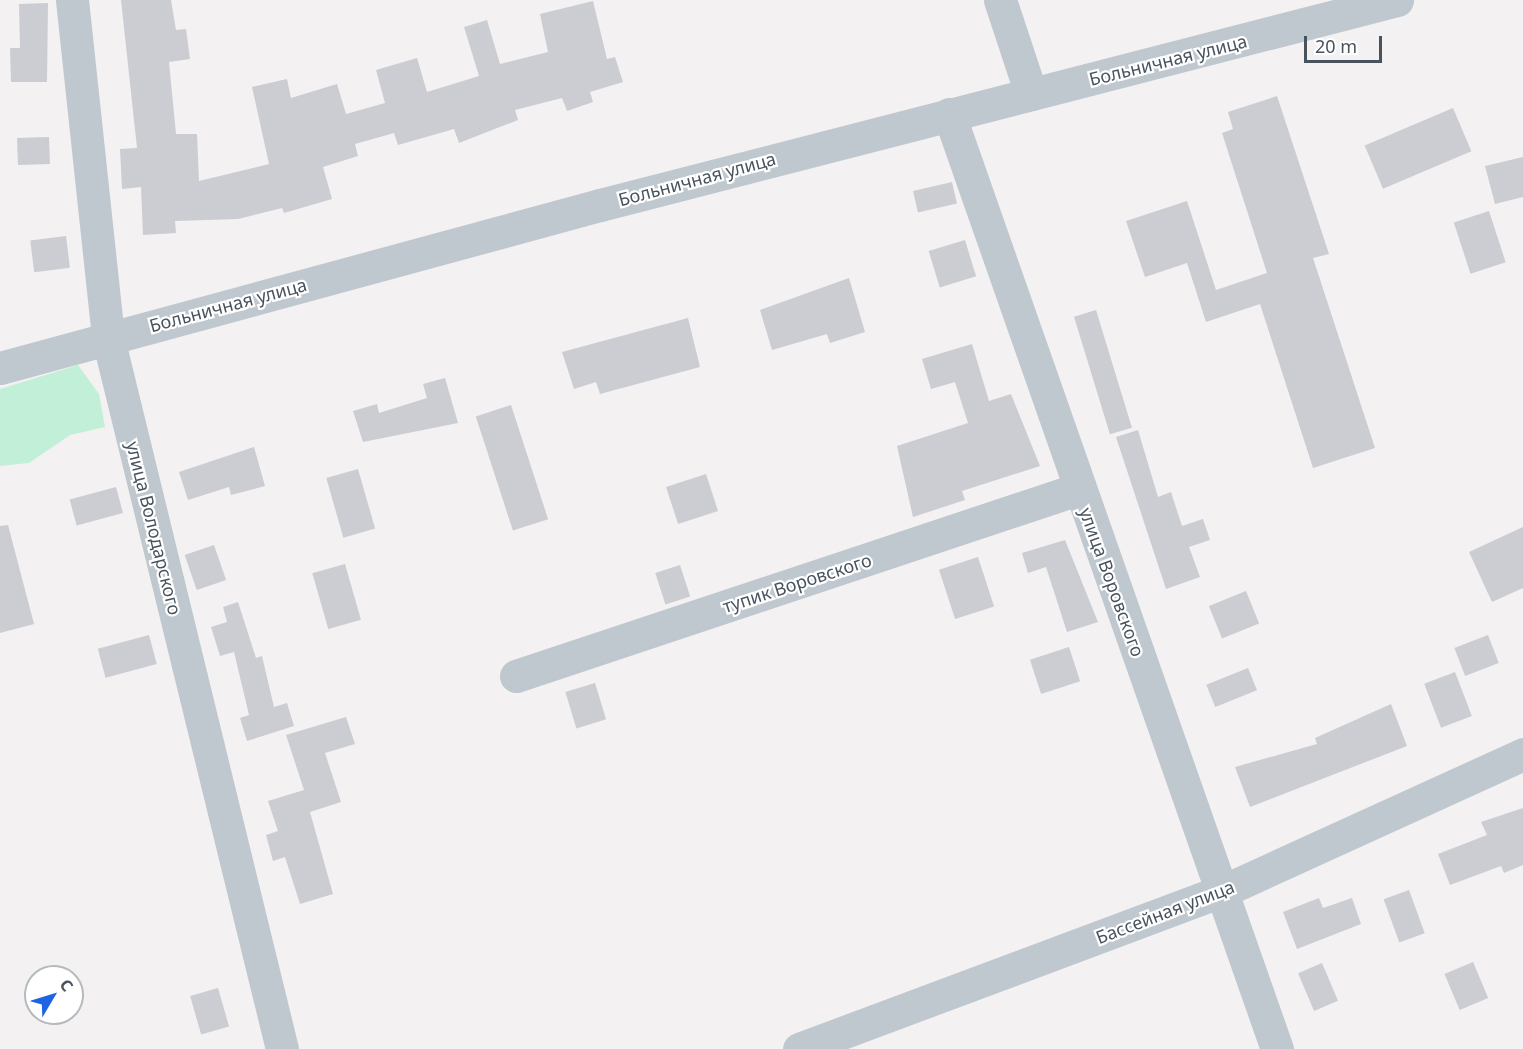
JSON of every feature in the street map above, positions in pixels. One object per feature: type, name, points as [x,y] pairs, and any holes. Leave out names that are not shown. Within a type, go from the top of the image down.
[{"type":"street","name":"улица Володарского","points":[[72,0],[108,338],[282,1049]]},
{"type":"street","points":[[1000,0],[1031,94]]},
{"type":"street","name":"Больничная улица","points":[[0,368],[949,114],[1397,0]]},
{"type":"street","name":"улица Воровского","points":[[949,114],[1078,489],[1225,890],[1277,1049]]},
{"type":"street","name":"тупик Воровского","points":[[516,676],[1078,489]]},
{"type":"street","name":"Бассейная улица","points":[[799,1049],[1225,890],[1523,754]]},
{"type":"green space","points":[[78,365],[99,394],[105,427],[70,435],[29,463],[0,466],[0,389]]},
{"type":"building","points":[[121,0],[171,0],[176,30],[186,29],[190,59],[169,62],[176,134],[197,134],[199,181],[269,164],[252,87],[287,79],[291,98],[337,84],[346,114],[385,103],[376,70],[417,58],[427,92],[479,76],[464,27],[487,20],[500,64],[548,52],[540,14],[593,1],[607,59],[615,57],[623,82],[590,92],[593,102],[567,111],[562,98],[515,110],[518,120],[459,143],[454,129],[398,145],[394,133],[355,144],[358,156],[323,167],[332,199],[284,213],[282,208],[238,219],[175,221],[176,233],[143,235],[141,187],[122,189],[120,149],[137,148]]},
{"type":"building","points":[[48,3],[47,82],[11,82],[10,48],[20,48],[19,4]]},
{"type":"building","points":[[1277,96],[1329,254],[1313,258],[1375,448],[1313,468],[1260,304],[1206,322],[1187,263],[1145,277],[1126,221],[1187,201],[1216,290],[1267,273],[1222,133],[1233,129],[1228,112]]},
{"type":"building","points":[[1453,108],[1471,151],[1383,189],[1365,146]]},
{"type":"building","points":[[49,137],[50,164],[18,165],[17,138]]},
{"type":"building","points":[[1523,157],[1523,197],[1495,204],[1485,166]]},
{"type":"building","points":[[952,182],[957,203],[918,212],[913,191]]},
{"type":"building","points":[[1489,211],[1506,262],[1470,274],[1454,222]]},
{"type":"building","points":[[66,236],[70,268],[34,272],[30,240]]},
{"type":"building","points":[[965,240],[976,276],[940,287],[929,251]]},
{"type":"building","points":[[849,278],[865,332],[830,343],[827,334],[772,350],[760,310]]},
{"type":"building","points":[[1096,310],[1132,428],[1110,434],[1074,317]]},
{"type":"building","points":[[688,318],[700,367],[600,394],[596,382],[574,389],[562,352]]},
{"type":"building","points":[[972,344],[989,401],[1011,394],[1040,466],[962,491],[965,500],[913,517],[897,446],[968,423],[955,382],[931,389],[922,359]]},
{"type":"building","points":[[445,378],[458,423],[363,442],[353,411],[377,404],[379,413],[427,398],[423,384]]},
{"type":"building","points":[[511,405],[548,519],[513,531],[476,416]]},
{"type":"building","points":[[1138,430],[1158,497],[1171,492],[1182,526],[1203,519],[1210,540],[1189,547],[1200,577],[1166,589],[1116,437]]},
{"type":"building","points":[[254,447],[265,486],[231,495],[229,487],[188,500],[179,472]]},
{"type":"building","points":[[358,469],[375,529],[343,538],[326,478]]},
{"type":"building","points":[[706,474],[718,511],[678,524],[666,487]]},
{"type":"building","points":[[116,487],[123,513],[77,526],[70,499]]},
{"type":"building","points":[[8,525],[34,624],[0,633],[0,526]]},
{"type":"building","points":[[1523,527],[1523,588],[1492,602],[1469,552]]},
{"type":"building","points":[[1065,540],[1098,622],[1067,632],[1046,567],[1028,573],[1022,553]]},
{"type":"building","points":[[214,545],[226,580],[197,590],[185,555]]},
{"type":"building","points":[[978,557],[994,606],[955,619],[939,570]]},
{"type":"building","points":[[345,564],[361,620],[328,629],[312,573]]},
{"type":"building","points":[[680,565],[690,596],[665,604],[655,573]]},
{"type":"building","points":[[1246,591],[1259,623],[1222,638],[1209,606]]},
{"type":"building","points":[[238,602],[256,658],[262,656],[274,707],[287,703],[294,726],[247,741],[240,718],[249,715],[234,652],[220,656],[211,627],[227,622],[223,607]]},
{"type":"building","points":[[149,635],[157,664],[106,678],[98,649]]},
{"type":"building","points":[[1488,635],[1499,663],[1465,676],[1454,648]]},
{"type":"building","points":[[1069,647],[1080,681],[1041,694],[1030,660]]},
{"type":"building","points":[[1248,668],[1257,690],[1215,707],[1206,685]]},
{"type":"building","points":[[1455,672],[1472,716],[1441,728],[1424,684]]},
{"type":"building","points":[[595,683],[606,719],[576,728],[565,692]]},
{"type":"building","points":[[1391,704],[1407,746],[1250,807],[1235,767],[1317,744],[1315,738]]},
{"type":"building","points":[[346,717],[355,744],[325,753],[341,802],[310,812],[333,894],[300,904],[285,857],[273,861],[266,835],[278,831],[268,801],[304,790],[286,735]]},
{"type":"building","points":[[1523,808],[1523,865],[1504,873],[1501,866],[1450,885],[1438,854],[1487,835],[1481,822]]},
{"type":"building","points":[[1409,890],[1425,933],[1399,942],[1384,899]]},
{"type":"building","points":[[1319,898],[1323,908],[1352,898],[1361,924],[1297,949],[1283,912]]},
{"type":"building","points":[[1473,962],[1488,998],[1460,1010],[1444,974]]},
{"type":"building","points":[[1322,963],[1338,1001],[1314,1011],[1298,973]]},
{"type":"building","points":[[218,988],[229,1026],[201,1034],[190,996]]}]
